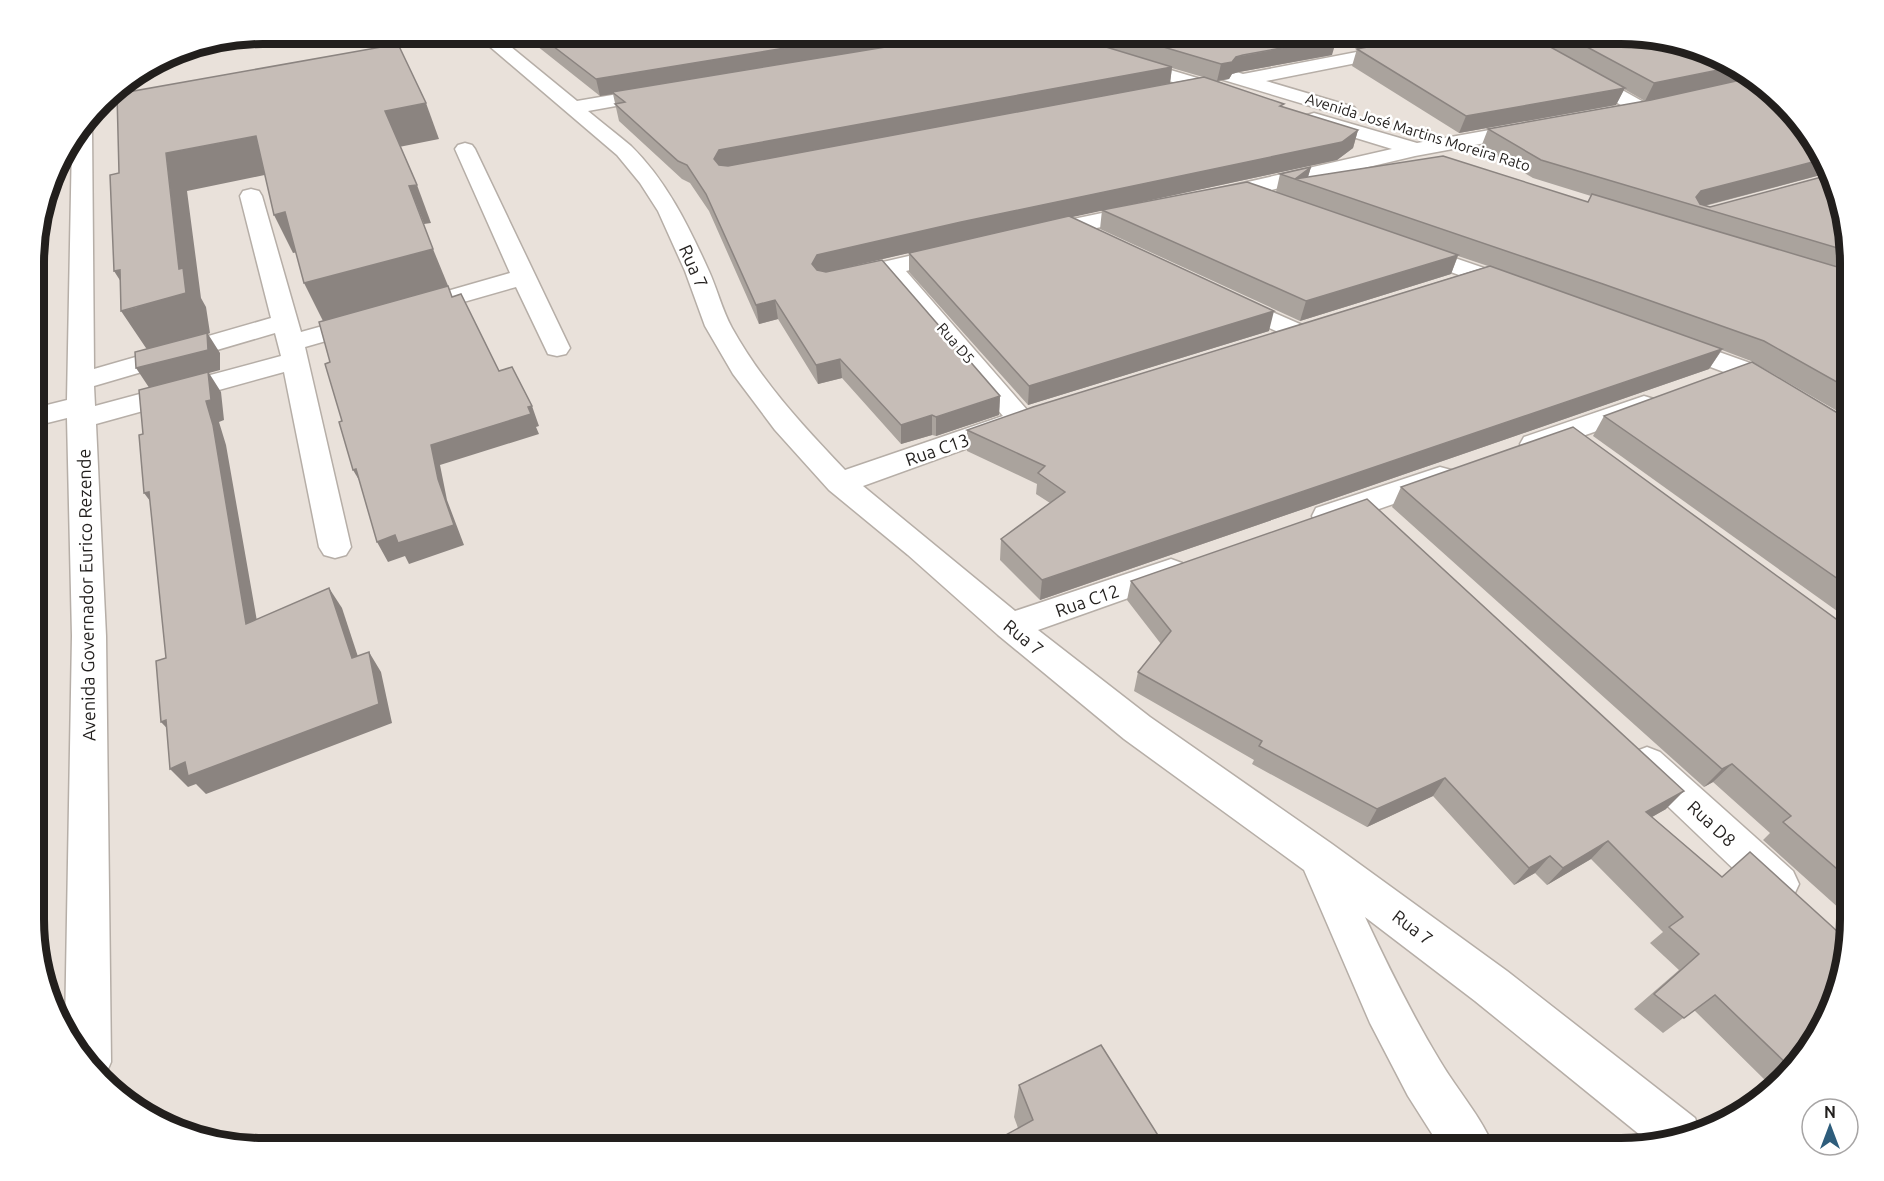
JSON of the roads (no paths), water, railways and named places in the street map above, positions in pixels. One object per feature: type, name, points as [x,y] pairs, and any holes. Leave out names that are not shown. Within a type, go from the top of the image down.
[{"type":"street","name":"Rua 7","points":[[504,44],[573,108],[624,151],[649,180],[669,211],[697,271],[718,326],[746,374],[785,424],[840,483],[919,546],[1010,626],[1137,729],[1318,857],[1491,986],[1673,1131]]},
{"type":"street","points":[[1240,80],[1422,44]]},
{"type":"street","points":[[1526,44],[1642,110]]},
{"type":"street","points":[[1334,45],[1352,57]]},
{"type":"street","name":"Avenida José Martins Moreira Rato","points":[[1459,164],[1201,86],[1116,50],[1240,80],[1498,155]]},
{"type":"street","points":[[1166,92],[1201,86]]},
{"type":"street","points":[[573,108],[681,90]]},
{"type":"street","points":[[1607,116],[1664,105]]},
{"type":"street","points":[[1197,200],[1415,150],[1548,126]]},
{"type":"street","name":"Avenida Governador Eurico Rezende","points":[[82,138],[81,402],[89,636],[88,1051]]},
{"type":"street","points":[[465,149],[557,348]]},
{"type":"street","points":[[1244,190],[1277,202]]},
{"type":"street","points":[[251,196],[290,342],[335,546]]},
{"type":"street","points":[[1025,237],[1163,207]]},
{"type":"street","points":[[1070,226],[1102,242]]},
{"type":"street","points":[[1387,241],[1532,292]]},
{"type":"street","points":[[828,281],[969,250]]},
{"type":"street","name":"Rua D5","points":[[890,268],[1032,416]]},
{"type":"street","points":[[1447,286],[1481,275]]},
{"type":"street","points":[[44,414],[523,277]]},
{"type":"street","points":[[1208,291],[1311,329],[1266,343]]},
{"type":"street","points":[[1647,334],[1741,369],[1840,428]]},
{"type":"street","points":[[81,402],[290,342]]},
{"type":"street","points":[[1698,385],[1741,369]]},
{"type":"street","points":[[1510,452],[1665,397]]},
{"type":"street","name":"Rua C13","points":[[840,483],[1032,416]]},
{"type":"street","points":[[1566,433],[1595,454]]},
{"type":"street","points":[[1299,526],[1466,468]]},
{"type":"street","points":[[1365,503],[1392,527]]},
{"type":"street","name":"Rua C12","points":[[1010,626],[1199,561]]},
{"type":"street","name":"Rua D8","points":[[1620,738],[1804,908]]},
{"type":"street","points":[[1318,857],[1369,975],[1405,1046],[1464,1138]]}]
